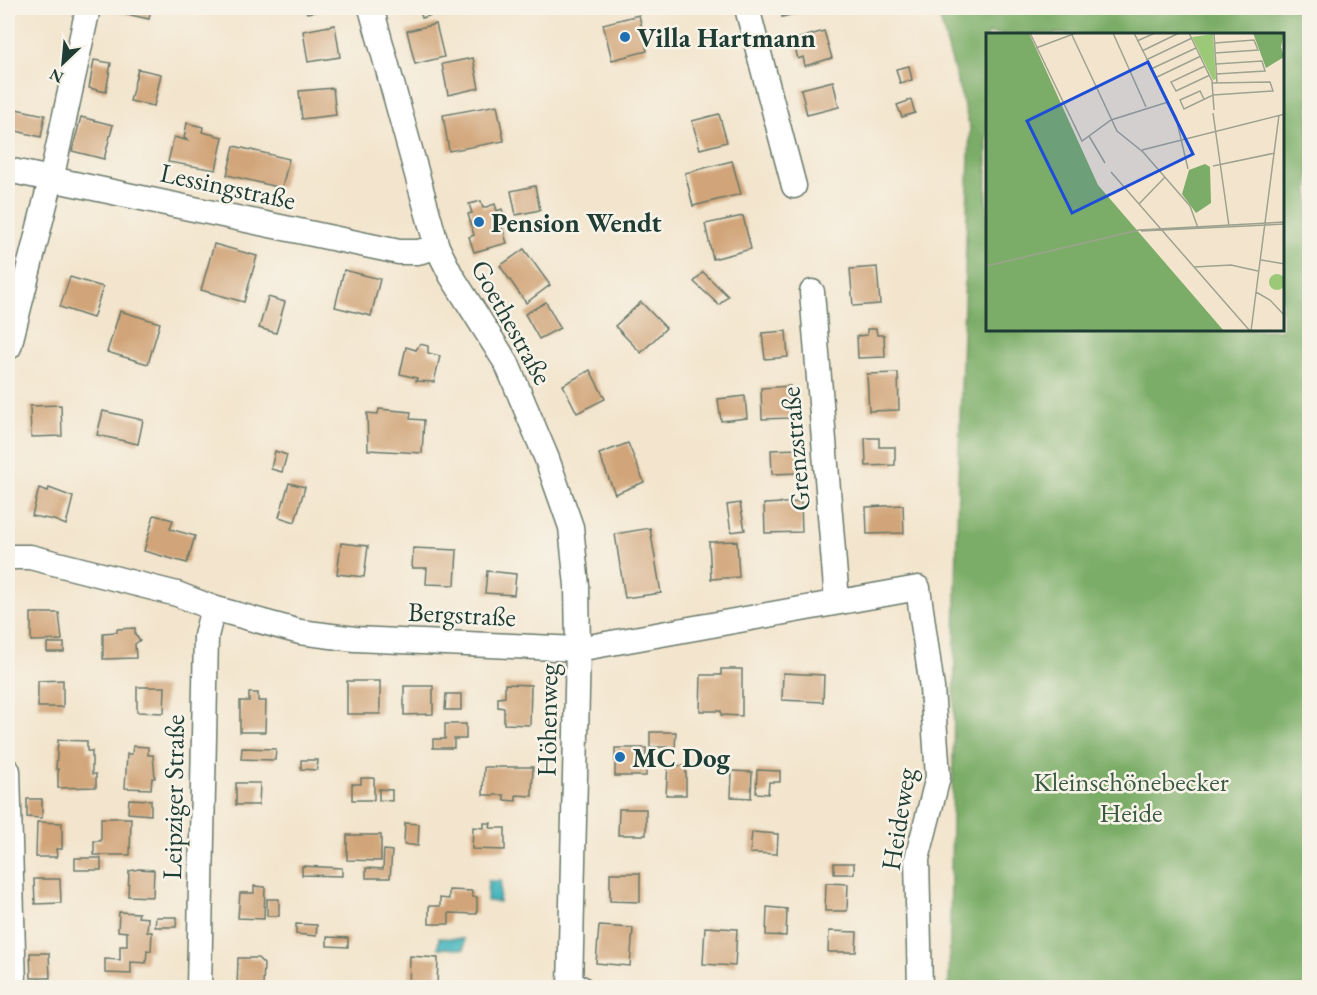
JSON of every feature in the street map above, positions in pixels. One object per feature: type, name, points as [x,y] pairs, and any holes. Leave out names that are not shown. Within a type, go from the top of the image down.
[{"type":"street","points":[[9,347],[51,180],[88,8]]},
{"type":"street","name":"Goethestraße","points":[[371,8],[437,247],[451,275],[507,364],[547,458]]},
{"type":"street","points":[[747,8],[794,186]]},
{"type":"street","name":"Lessingstraße","points":[[8,170],[399,252],[418,252],[437,247]]},
{"type":"street","name":"Grenzstraße","points":[[812,292],[837,601]]},
{"type":"street","name":"Höhenweg","points":[[547,458],[571,526],[577,586],[578,649],[570,987]]},
{"type":"street","name":"Bergstraße","points":[[8,557],[30,557],[177,594],[213,608],[300,632],[355,639],[578,649],[918,588]]},
{"type":"street","name":"Heideweg","points":[[918,588],[932,688],[939,777],[917,859],[920,987]]},
{"type":"street","name":"Leipziger Straße","points":[[199,987],[206,636],[213,608]]},
{"type":"street","points":[[8,771],[9,921],[14,987]]},
{"type":"street","points":[[570,987],[581,987]]},
{"type":"green space","name":"Kleinschönebecker Heide","points":[[937,8],[1309,8],[1309,987],[949,987],[958,480],[970,127]]},
{"type":"water","points":[[488,881],[501,881],[499,902],[487,901]]},
{"type":"water","points":[[439,938],[464,939],[464,949],[438,948]]},
{"type":"building","points":[[117,8],[151,8],[149,19],[117,12]]},
{"type":"building","points":[[306,8],[330,8],[330,9],[307,13]]},
{"type":"building","points":[[419,8],[454,8],[422,18]]},
{"type":"building","points":[[780,8],[817,8],[782,17]]},
{"type":"building","name":"Villa Hartmann","points":[[639,15],[647,51],[612,60],[603,24]]},
{"type":"building","points":[[436,24],[444,57],[415,64],[407,31]]},
{"type":"building","points":[[335,25],[340,57],[308,62],[303,31]]},
{"type":"building","points":[[824,31],[832,58],[805,66],[803,57],[798,59],[793,40]]},
{"type":"building","points":[[473,58],[479,88],[448,95],[442,64]]},
{"type":"building","points":[[94,60],[111,63],[106,92],[89,88]]},
{"type":"building","points":[[909,66],[912,80],[900,83],[896,69]]},
{"type":"building","points":[[138,69],[161,74],[154,106],[130,101]]},
{"type":"building","points":[[833,81],[839,107],[807,115],[801,89]]},
{"type":"building","points":[[333,88],[336,115],[302,119],[299,91]]},
{"type":"building","points":[[911,100],[915,113],[902,117],[897,105]]},
{"type":"building","points":[[497,105],[504,141],[449,151],[443,115]]},
{"type":"building","points":[[11,108],[45,115],[41,137],[8,129]]},
{"type":"building","points":[[719,114],[727,142],[700,149],[692,121]]},
{"type":"building","points":[[81,117],[113,125],[104,159],[72,151]]},
{"type":"building","points":[[187,123],[203,127],[202,132],[223,137],[216,170],[168,162],[174,137],[189,141],[184,138]]},
{"type":"building","points":[[234,146],[289,159],[282,188],[227,175]]},
{"type":"building","points":[[732,161],[741,194],[693,206],[685,173]]},
{"type":"building","points":[[535,186],[540,210],[516,215],[511,191]]},
{"type":"building","points":[[481,201],[483,208],[495,204],[497,211],[502,209],[505,219],[500,221],[507,243],[474,252],[469,237],[474,235],[468,214],[472,213],[469,204]]},
{"type":"building","points":[[8,202],[13,204],[9,227],[8,227]]},
{"type":"building","points":[[743,216],[751,249],[713,259],[705,224]]},
{"type":"building","points":[[214,244],[257,256],[244,302],[201,290]]},
{"type":"building","points":[[524,249],[550,285],[526,303],[500,266]]},
{"type":"building","points":[[877,267],[880,304],[853,306],[850,269]]},
{"type":"building","points":[[344,270],[380,279],[371,316],[335,307]]},
{"type":"building","points":[[703,272],[728,296],[719,305],[694,282]]},
{"type":"building","points":[[70,277],[103,287],[93,318],[60,307]]},
{"type":"building","points":[[268,297],[285,302],[276,333],[259,328]]},
{"type":"building","points":[[546,302],[560,328],[539,339],[525,314]]},
{"type":"building","points":[[641,302],[666,328],[641,353],[615,326]]},
{"type":"building","points":[[120,311],[160,323],[148,364],[107,352]]},
{"type":"building","points":[[867,329],[876,329],[877,335],[884,335],[885,357],[858,358],[857,336],[867,335]]},
{"type":"building","points":[[786,331],[788,357],[765,359],[762,333]]},
{"type":"building","points":[[420,344],[428,346],[428,353],[440,356],[434,382],[416,381],[417,378],[400,374],[406,347],[416,350]]},
{"type":"building","points":[[590,370],[605,399],[577,413],[563,385]]},
{"type":"building","points":[[898,373],[899,410],[869,411],[867,374]]},
{"type":"building","points":[[790,386],[791,418],[762,419],[761,388]]},
{"type":"building","points":[[745,396],[747,418],[721,421],[718,399]]},
{"type":"building","points":[[61,405],[62,436],[31,437],[30,406]]},
{"type":"building","points":[[379,409],[411,412],[410,419],[424,420],[422,453],[368,450],[367,413],[378,414]]},
{"type":"building","points":[[103,411],[143,420],[138,444],[97,435]]},
{"type":"building","points":[[865,438],[879,438],[879,447],[895,447],[895,465],[866,466]]},
{"type":"building","points":[[628,443],[644,482],[615,494],[599,454]]},
{"type":"building","points":[[798,449],[800,473],[772,474],[771,450]]},
{"type":"building","points":[[275,451],[287,455],[282,472],[271,469]]},
{"type":"building","points":[[289,483],[305,487],[295,522],[279,517]]},
{"type":"building","points":[[39,488],[48,491],[49,488],[73,497],[66,525],[32,516]]},
{"type":"building","points":[[801,502],[802,532],[765,533],[764,504]]},
{"type":"building","points":[[740,503],[745,530],[731,532],[727,505]]},
{"type":"building","points":[[903,505],[904,533],[867,534],[866,507]]},
{"type":"building","points":[[154,515],[173,520],[170,529],[195,536],[187,563],[144,551]]},
{"type":"building","points":[[650,528],[661,593],[625,598],[615,534]]},
{"type":"building","points":[[737,541],[739,577],[711,579],[709,542]]},
{"type":"building","points":[[341,543],[368,546],[364,577],[337,574]]},
{"type":"building","points":[[413,548],[457,550],[455,585],[426,584],[427,568],[412,568]]},
{"type":"building","points":[[487,571],[516,574],[514,595],[485,593]]},
{"type":"building","points":[[31,613],[59,613],[62,640],[31,641]]},
{"type":"building","points":[[135,628],[135,635],[140,640],[135,644],[136,658],[103,659],[103,633]]},
{"type":"building","points":[[47,643],[64,643],[64,652],[47,652]]},
{"type":"building","points":[[721,669],[742,669],[742,716],[721,715],[721,711],[700,711],[701,675],[721,675]]},
{"type":"building","points":[[783,673],[824,675],[823,702],[782,700]]},
{"type":"building","points":[[63,680],[63,707],[38,707],[38,681]]},
{"type":"building","points":[[347,681],[380,681],[380,714],[347,714]]},
{"type":"building","points":[[505,684],[531,685],[530,725],[504,724],[504,708],[498,707],[498,698],[505,697]]},
{"type":"building","points":[[404,686],[433,686],[433,714],[404,715]]},
{"type":"building","points":[[137,687],[165,687],[164,713],[137,712]]},
{"type":"building","points":[[249,693],[258,693],[258,701],[266,701],[265,732],[240,732],[240,701],[249,701]]},
{"type":"building","points":[[446,694],[461,694],[461,710],[445,710]]},
{"type":"building","points":[[445,724],[466,724],[466,739],[454,739],[454,748],[433,748],[433,739],[445,739]]},
{"type":"building","points":[[650,732],[676,732],[675,747],[650,747]]},
{"type":"building","points":[[58,740],[87,741],[87,751],[92,751],[92,774],[96,774],[96,787],[58,788],[58,769],[56,769]]},
{"type":"building","points":[[133,746],[148,747],[148,755],[153,755],[155,778],[152,778],[151,789],[125,788],[127,754],[132,754]]},
{"type":"building","points":[[242,748],[276,749],[275,760],[241,759]]},
{"type":"building","points":[[615,748],[646,748],[646,776],[615,776]]},
{"type":"building","points":[[301,760],[318,760],[317,770],[301,769]]},
{"type":"building","points":[[668,765],[686,766],[686,795],[666,795]]},
{"type":"building","points":[[484,767],[533,767],[532,796],[516,795],[516,801],[504,800],[504,795],[483,795]]},
{"type":"building","points":[[757,770],[780,771],[780,782],[769,782],[768,794],[756,793]]},
{"type":"building","points":[[732,771],[752,772],[751,798],[731,797]]},
{"type":"building","points":[[361,778],[374,778],[374,800],[352,800],[352,784],[361,784]]},
{"type":"building","points":[[236,783],[260,783],[259,805],[236,805]]},
{"type":"building","points":[[379,789],[392,790],[392,801],[379,800]]},
{"type":"building","points":[[27,799],[42,799],[42,818],[27,817]]},
{"type":"building","points":[[129,799],[151,800],[151,815],[128,813]]},
{"type":"building","points":[[619,809],[646,809],[646,835],[618,835]]},
{"type":"building","points":[[101,818],[131,818],[130,855],[94,855],[94,841],[101,841]]},
{"type":"building","points":[[37,822],[62,823],[62,849],[56,849],[57,857],[36,857]]},
{"type":"building","points":[[405,823],[419,824],[418,846],[404,844]]},
{"type":"building","points":[[484,823],[491,823],[490,828],[505,828],[505,850],[472,849],[473,827],[484,828]]},
{"type":"building","points":[[752,832],[778,834],[777,854],[750,853]]},
{"type":"building","points":[[347,835],[381,835],[381,861],[347,860]]},
{"type":"building","points":[[384,850],[392,851],[390,878],[366,878],[366,868],[383,869]]},
{"type":"building","points":[[75,858],[101,858],[101,870],[75,870]]},
{"type":"building","points":[[834,863],[854,863],[854,874],[834,874]]},
{"type":"building","points":[[302,866],[342,868],[342,876],[302,875]]},
{"type":"building","points":[[154,870],[153,897],[128,896],[129,871]]},
{"type":"building","points":[[610,873],[640,873],[640,902],[610,901]]},
{"type":"building","points":[[34,879],[60,879],[61,903],[35,904]]},
{"type":"building","points":[[826,883],[848,884],[847,911],[825,911]]},
{"type":"building","points":[[254,886],[265,887],[264,919],[238,918],[240,893],[254,893]]},
{"type":"building","points":[[449,890],[472,891],[472,897],[477,897],[477,914],[449,913],[449,924],[429,924],[429,906],[440,906],[440,898],[449,899]]},
{"type":"building","points":[[267,899],[279,899],[279,916],[267,916]]},
{"type":"building","points":[[767,907],[787,909],[786,936],[766,935]]},
{"type":"building","points":[[119,912],[139,913],[138,917],[148,918],[147,932],[152,932],[151,951],[147,950],[146,963],[131,962],[131,974],[105,973],[105,959],[120,960],[120,946],[127,946],[127,932],[118,931]]},
{"type":"building","points":[[156,917],[177,917],[176,927],[155,927]]},
{"type":"building","points":[[296,924],[317,925],[316,936],[296,934]]},
{"type":"building","points":[[599,926],[633,928],[630,966],[596,963]]},
{"type":"building","points":[[705,927],[737,929],[735,966],[703,964]]},
{"type":"building","points":[[829,931],[857,932],[856,952],[828,952]]},
{"type":"building","points":[[327,937],[348,938],[348,947],[327,946]]},
{"type":"building","points":[[30,953],[49,953],[50,978],[31,978]]},
{"type":"building","points":[[410,956],[438,958],[437,988],[409,988]]},
{"type":"building","points":[[238,958],[258,958],[264,964],[263,985],[260,988],[237,988]]},
{"type":"place","name":"Villa Hartmann","points":[[625,37]]},
{"type":"place","name":"Pension Wendt","points":[[479,222]]},
{"type":"place","name":"MC Dog","points":[[620,757]]}]
